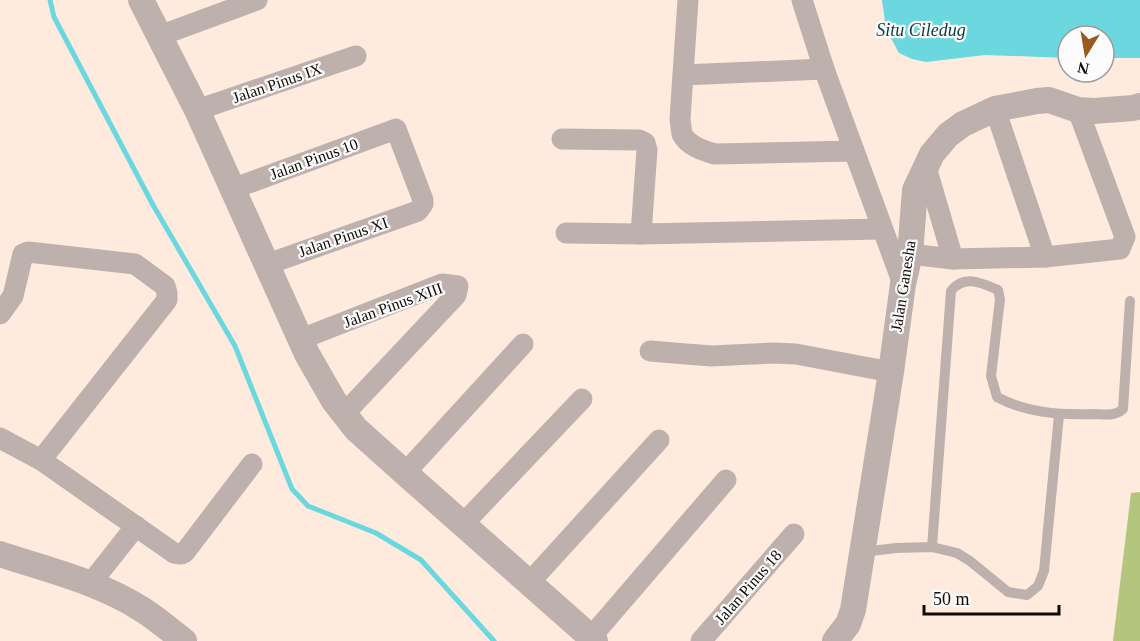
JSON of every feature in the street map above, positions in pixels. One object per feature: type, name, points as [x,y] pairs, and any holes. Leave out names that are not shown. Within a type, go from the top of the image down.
[{"type":"street","points":[[141,0],[197,110],[301,339],[334,401],[356,429],[593,639],[726,480]]},
{"type":"street","points":[[159,36],[257,0]]},
{"type":"street","points":[[688,0],[680,119],[682,134],[690,142],[703,151],[715,154],[854,151]]},
{"type":"street","points":[[802,0],[824,69],[903,284]]},
{"type":"street","name":"Jalan Pinus IX","points":[[197,110],[356,56]]},
{"type":"street","points":[[683,75],[824,69]]},
{"type":"street","name":"Jalan Ganesha","points":[[835,641],[848,624],[853,610],[903,284],[910,254],[915,190],[932,154],[948,135],[970,120],[995,109],[1037,100],[1049,100],[1078,110],[1094,111],[1140,106]]},
{"type":"street","points":[[995,109],[1045,256]]},
{"type":"street","points":[[910,254],[953,259],[1045,256],[1120,249],[1125,237],[1078,110]]},
{"type":"street","name":"Jalan Pinus 10","points":[[232,189],[396,129],[423,200],[418,211]]},
{"type":"street","points":[[562,139],[639,140],[645,143],[647,150],[641,234]]},
{"type":"street","points":[[926,167],[953,259]]},
{"type":"street","name":"Jalan Pinus XI","points":[[268,264],[418,211]]},
{"type":"street","points":[[566,233],[641,234],[881,229]]},
{"type":"street","points":[[0,314],[13,296],[23,254],[28,252],[135,264],[165,286],[167,293],[167,300],[41,460]]},
{"type":"street","name":"Jalan Pinus XIII","points":[[301,339],[442,285],[458,285],[456,295],[344,414]]},
{"type":"street","points":[[405,473],[523,344]]},
{"type":"street","points":[[650,351],[711,356],[773,352],[796,354],[891,372]]},
{"type":"street","points":[[463,524],[582,399]]},
{"type":"street","points":[[0,438],[41,460],[174,553],[181,554],[185,552],[252,464]]},
{"type":"street","points":[[529,583],[659,440]]},
{"type":"street","points":[[91,584],[136,526]]},
{"type":"street","name":"Jalan Pinus 18","points":[[701,641],[794,534]]},
{"type":"street","points":[[0,554],[91,584],[144,610],[184,641]]},
{"type":"lane","points":[[932,548],[951,291],[956,284],[967,281],[982,283],[998,290],[1000,299],[991,376],[997,397],[1011,405],[1059,415],[1115,414],[1123,409],[1130,301]]},
{"type":"lane","points":[[862,553],[896,548],[932,548],[957,553],[1008,592],[1027,595],[1038,586],[1044,571],[1059,415]]},
{"type":"green space","points":[[1140,492],[1140,641],[1113,641],[1131,493]]},
{"type":"water","name":"Situ Ciledug","points":[[882,0],[1140,0],[1140,58],[1116,58],[1116,24],[1056,24],[1056,58],[985,55],[926,62],[899,53],[886,29]]},
{"type":"waterway","points":[[50,0],[54,17],[153,205],[235,346],[292,489],[308,506],[376,533],[421,560],[494,641]]}]
